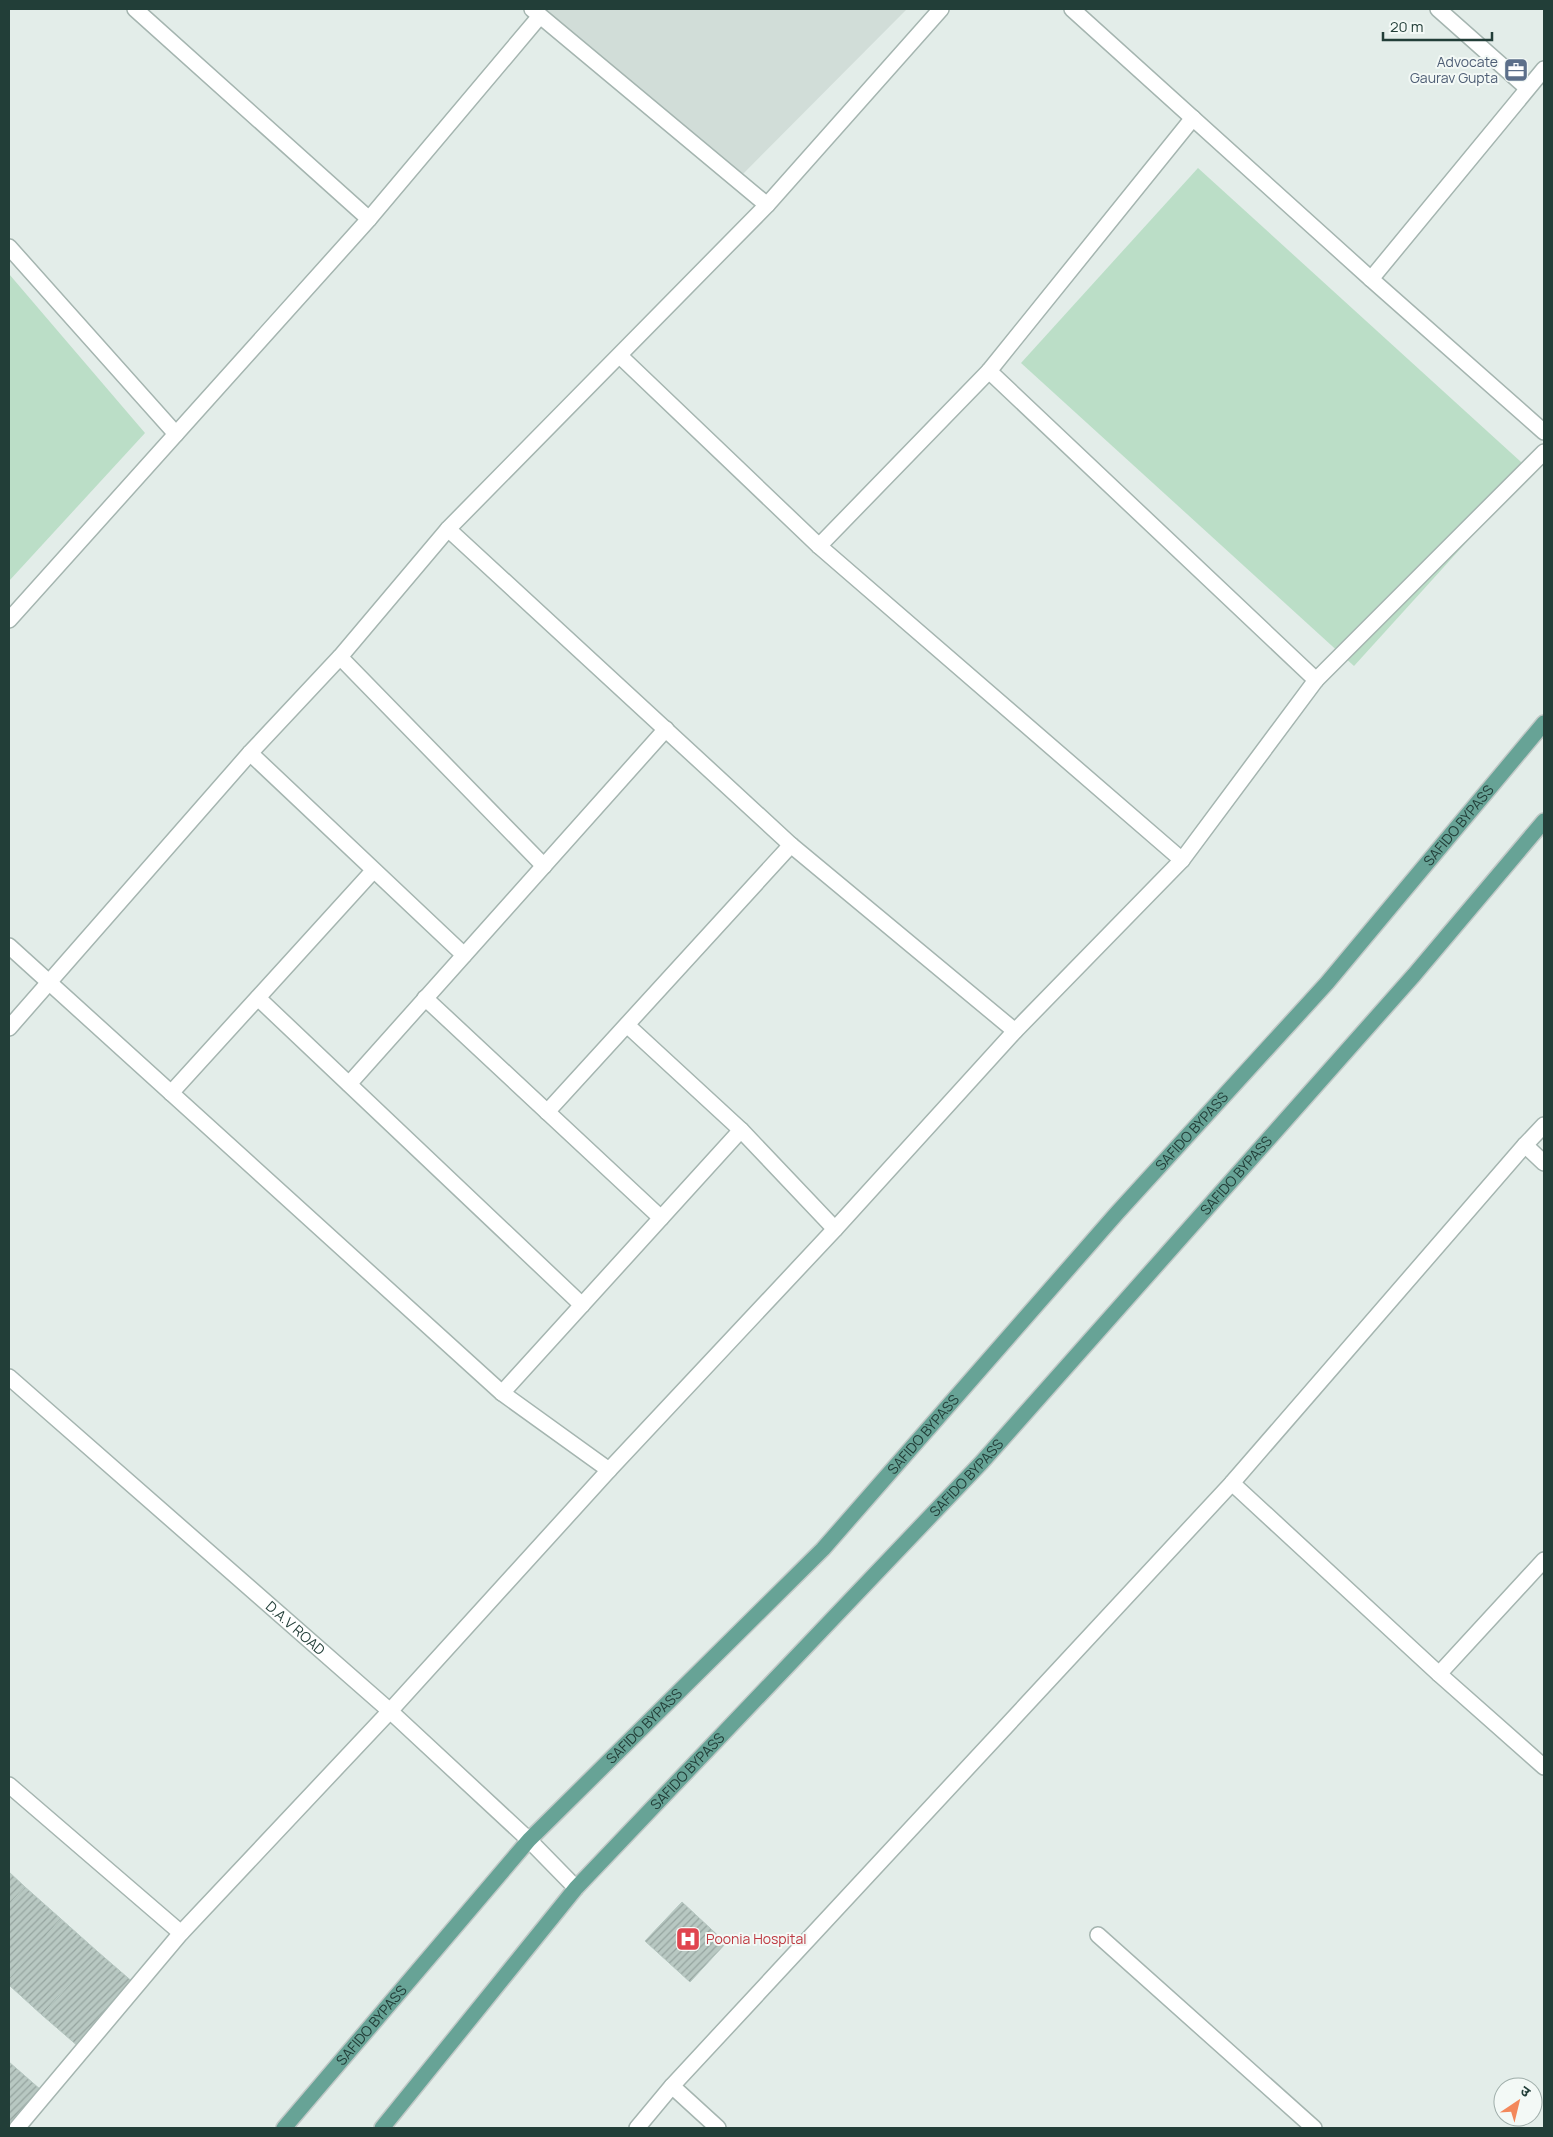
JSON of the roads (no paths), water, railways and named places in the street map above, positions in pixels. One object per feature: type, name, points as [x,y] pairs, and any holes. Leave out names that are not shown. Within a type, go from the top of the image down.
[{"type":"main road","name":"SAFIDO BYPASS","points":[[284,2128],[529,1840],[823,1549],[1117,1214],[1326,982],[1543,726]]},
{"type":"main road","name":"SAFIDO BYPASS","points":[[382,2128],[576,1888],[982,1462],[1414,975],[1544,822]]},
{"type":"street","points":[[135,9],[369,219]]},
{"type":"street","points":[[9,1028],[48,981],[250,753],[340,657],[448,529],[766,206],[941,9]]},
{"type":"street","points":[[1072,9],[1371,279],[1544,432]]},
{"type":"street","points":[[1438,9],[1527,88]]},
{"type":"street","points":[[9,620],[369,219],[536,12],[766,206]]},
{"type":"street","points":[[1371,279],[1544,69]]},
{"type":"street","points":[[819,546],[989,371],[1193,118]]},
{"type":"street","points":[[9,247],[176,434]]},
{"type":"street","points":[[620,356],[819,546],[1182,860]]},
{"type":"street","points":[[989,371],[1316,680]]},
{"type":"street","points":[[17,2128],[181,1933],[390,1711],[609,1470],[835,1229],[1015,1032],[1182,860],[1316,680],[1544,452]]},
{"type":"street","points":[[448,529],[791,845],[1015,1032]]},
{"type":"street","points":[[340,657],[544,866]]},
{"type":"street","points":[[349,1084],[666,729]]},
{"type":"street","points":[[250,753],[464,955]]},
{"type":"street","points":[[547,1112],[791,845]]},
{"type":"street","points":[[171,1094],[373,871]]},
{"type":"street","points":[[9,946],[502,1393],[609,1470]]},
{"type":"street","points":[[258,998],[582,1305]]},
{"type":"street","points":[[425,998],[661,1218]]},
{"type":"street","points":[[627,1025],[741,1130],[835,1229]]},
{"type":"street","points":[[637,2128],[672,2086],[1232,1483],[1544,1126]]},
{"type":"street","points":[[502,1393],[741,1130]]},
{"type":"street","points":[[1525,1146],[1544,1163]]},
{"type":"street","name":"D.A.V ROAD","points":[[9,1377],[390,1711],[529,1840],[576,1888]]},
{"type":"street","points":[[1232,1483],[1439,1674],[1544,1767]]},
{"type":"street","points":[[1439,1674],[1544,1560]]},
{"type":"street","points":[[9,1786],[181,1933]]},
{"type":"street","points":[[1098,1935],[1314,2128]]},
{"type":"street","points":[[672,2086],[718,2128]]},
{"type":"place","name":"Advocate Gaurav Gupta","points":[[1516,70]]},
{"type":"place","name":"Poonia Hospital","points":[[688,1939]]}]
